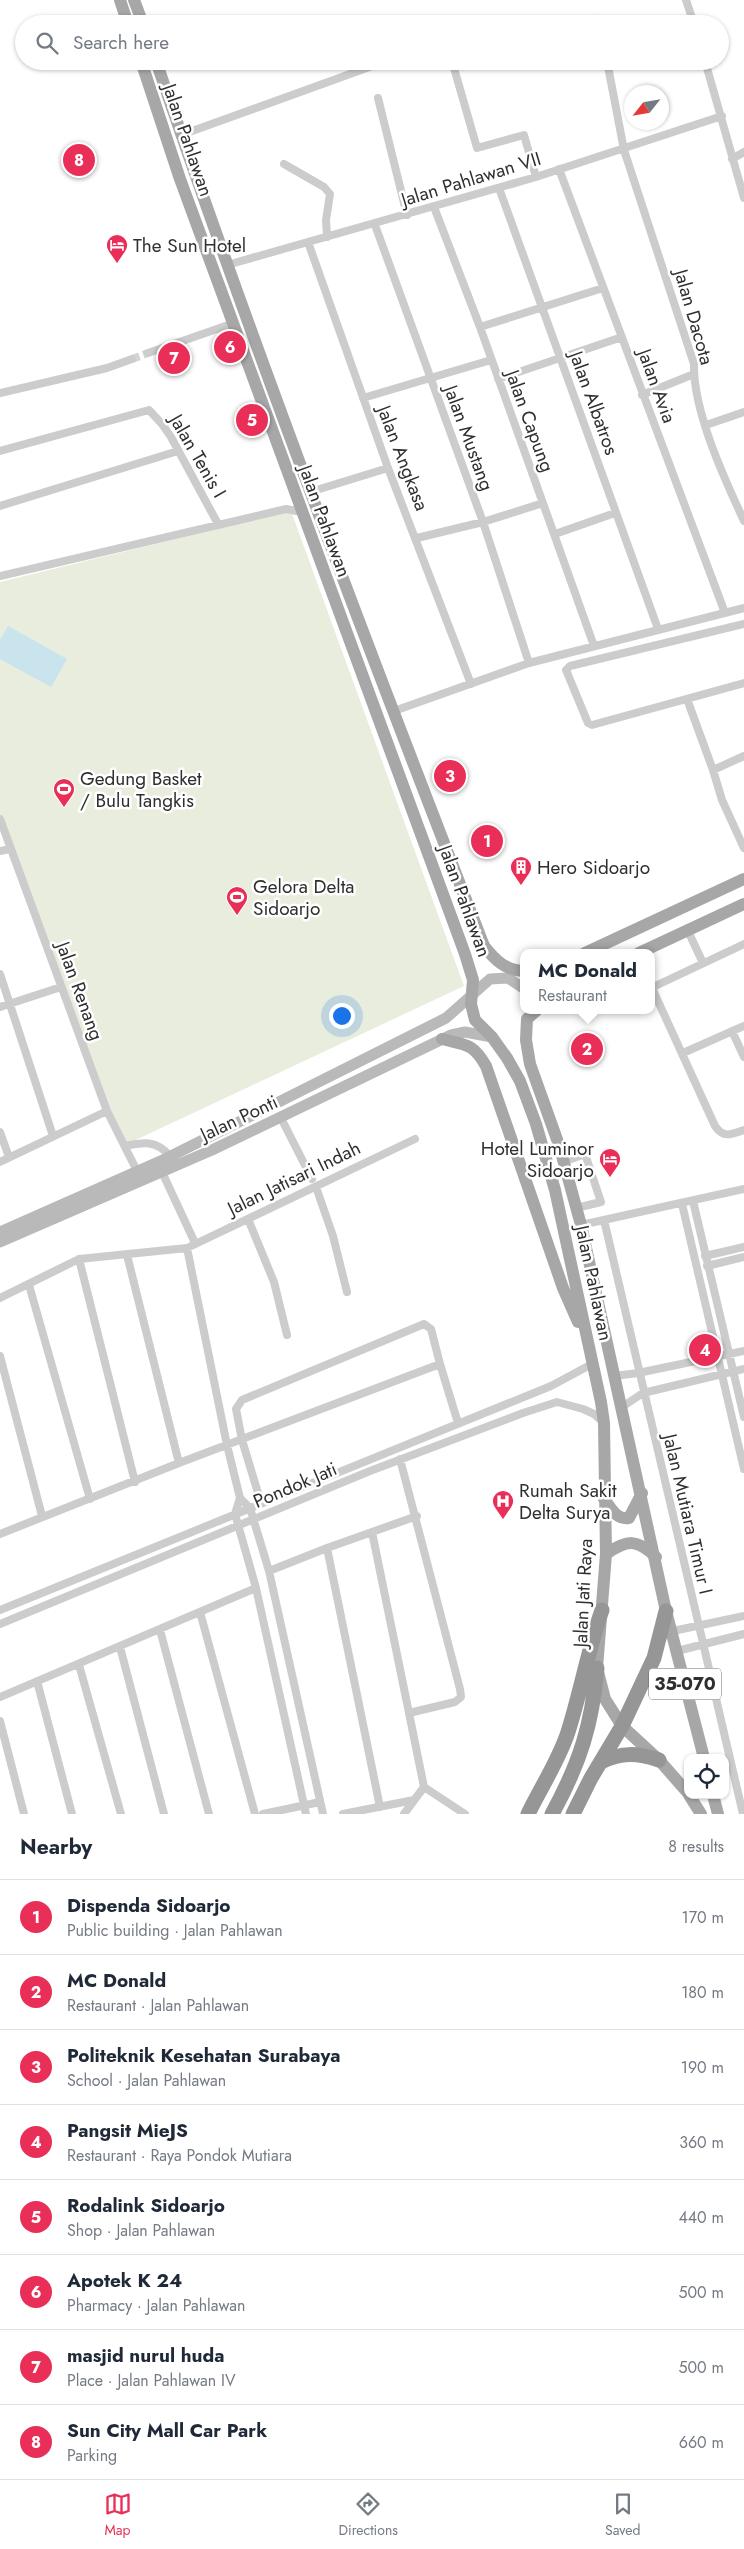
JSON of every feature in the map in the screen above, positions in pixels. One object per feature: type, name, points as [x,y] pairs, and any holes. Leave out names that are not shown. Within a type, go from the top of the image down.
[{"type":"highway","points":[[528,1814],[562,1748],[591,1642],[602,1610]]},
{"type":"highway","points":[[582,1814],[591,1778],[622,1726],[654,1658],[666,1611]]},
{"type":"highway","points":[[552,1814],[584,1747],[594,1707],[597,1668]]},
{"type":"highway","points":[[601,1762],[615,1756],[637,1753],[659,1760]]},
{"type":"highway","points":[[573,1814],[586,1792]]},
{"type":"main road","points":[[120,0],[125,15]]},
{"type":"main road","points":[[134,0],[140,15]]},
{"type":"main road","name":"Jalan Pahlawan","points":[[144,70],[180,179],[465,954],[473,980],[471,1004],[474,1020],[492,1037],[520,1081],[536,1124],[555,1190],[592,1364]]},
{"type":"main road","name":"Jalan Pahlawan","points":[[159,70],[194,175],[227,265],[316,490],[394,710],[484,946],[498,963],[520,971]]},
{"type":"main road","points":[[180,179],[194,175]]},
{"type":"main road","points":[[188,198],[201,194]]},
{"type":"main road","points":[[594,949],[744,879]]},
{"type":"main road","points":[[648,949],[744,904]]},
{"type":"main road","name":"Jalan Pahlawan","points":[[473,993],[484,982],[496,977],[508,978],[520,984]]},
{"type":"main road","name":"Jalan Ponti","points":[[0,1232],[170,1156],[446,1018],[458,1010],[473,993]]},
{"type":"main road","name":"Jalan Pahlawan","points":[[531,1014],[526,1040],[530,1064],[564,1162],[581,1225],[614,1376]]},
{"type":"main road","name":"Jalan Ponti","points":[[0,1242],[212,1150],[442,1039],[465,1032],[492,1037]]},
{"type":"main road","points":[[442,1039],[478,1051],[486,1066],[563,1288],[588,1345]]},
{"type":"main road","points":[[206,1138],[212,1150]]},
{"type":"main road","name":"Jalan Jati Raya","points":[[592,1364],[604,1423],[606,1554],[597,1668],[605,1699],[622,1726],[659,1760],[684,1789]]},
{"type":"main road","name":"35-070","points":[[614,1376],[642,1493],[666,1611],[703,1754]]},
{"type":"main road","points":[[604,1498],[616,1514],[624,1519],[629,1518],[642,1493]]},
{"type":"main road","points":[[606,1554],[618,1546],[633,1542],[643,1545],[656,1557]]},
{"type":"main road","name":"Jalan Jati Raya","points":[[692,1799],[702,1814]]},
{"type":"main road","points":[[714,1799],[718,1814]]},
{"type":"street","points":[[686,0],[691,15]]},
{"type":"street","points":[[181,135],[361,70]]},
{"type":"street","points":[[455,70],[477,148],[524,135],[536,177]]},
{"type":"street","name":"Jalan Dacota","points":[[609,70],[624,150],[694,364],[695,392],[744,521]]},
{"type":"street","points":[[708,70],[744,198]]},
{"type":"street","points":[[378,98],[407,215]]},
{"type":"street","name":"Jalan Pahlawan VII","points":[[227,265],[536,177],[624,150],[722,116]]},
{"type":"street","points":[[732,159],[744,152]]},
{"type":"street","points":[[284,164],[324,187],[330,194],[326,220],[327,238]]},
{"type":"street","name":"Jalan Avia","points":[[559,169],[725,613]]},
{"type":"street","name":"Jalan Albatros","points":[[499,188],[658,629]]},
{"type":"street","name":"Jalan Capung","points":[[434,207],[480,327],[594,646]]},
{"type":"street","name":"Jalan Mustang","points":[[375,224],[483,522],[529,663]]},
{"type":"street","name":"Jalan Angkasa","points":[[308,242],[388,468],[471,684]]},
{"type":"street","points":[[480,327],[603,288]]},
{"type":"street","points":[[148,353],[234,323]]},
{"type":"street","points":[[498,379],[622,338]]},
{"type":"street","points":[[0,392],[107,368],[132,359]]},
{"type":"street","points":[[364,398],[491,360]]},
{"type":"street","points":[[642,395],[694,374]]},
{"type":"street","name":"Jalan Tenis I","points":[[0,451],[145,409],[153,412],[162,424],[218,524]]},
{"type":"street","points":[[706,425],[744,412]]},
{"type":"street","points":[[0,506],[178,451]]},
{"type":"street","points":[[316,490],[388,468]]},
{"type":"street","points":[[286,509],[296,495]]},
{"type":"street","points":[[416,538],[483,522],[543,503]]},
{"type":"street","points":[[0,576],[286,509],[302,512]]},
{"type":"street","points":[[555,534],[616,513]]},
{"type":"street","points":[[394,710],[529,663],[744,608]]},
{"type":"street","points":[[744,624],[570,666],[566,670],[588,723],[592,725],[687,700],[744,682]]},
{"type":"street","points":[[687,700],[722,800],[743,844]]},
{"type":"street","points":[[713,770],[744,756]]},
{"type":"street","name":"Jalan Renang","points":[[0,819],[107,1111],[137,1171]]},
{"type":"street","points":[[0,851],[10,849]]},
{"type":"street","points":[[688,931],[703,963]]},
{"type":"street","points":[[655,986],[744,944]]},
{"type":"street","points":[[0,974],[53,1136]]},
{"type":"street","points":[[0,1007],[61,986]]},
{"type":"street","points":[[655,991],[685,1053],[715,1126],[725,1135],[744,1130]]},
{"type":"street","points":[[685,1053],[744,1026]]},
{"type":"street","points":[[732,1031],[744,1057]]},
{"type":"street","points":[[0,1162],[107,1111]]},
{"type":"street","points":[[281,1118],[312,1179]]},
{"type":"street","points":[[0,1132],[9,1157]]},
{"type":"street","name":"Jalan Jatisari Indah","points":[[187,1248],[415,1139]]},
{"type":"street","points":[[125,1146],[154,1143],[163,1148],[170,1156]]},
{"type":"street","points":[[564,1162],[585,1154],[601,1202],[576,1208]]},
{"type":"street","points":[[162,1172],[195,1243]]},
{"type":"street","points":[[316,1187],[333,1236],[347,1292]]},
{"type":"street","points":[[581,1225],[744,1189]]},
{"type":"street","points":[[692,1201],[744,1416]]},
{"type":"street","points":[[682,1204],[744,1469]]},
{"type":"street","points":[[248,1219],[274,1282],[287,1334]]},
{"type":"street","name":"Jalan Mutiara Timur I","points":[[604,1220],[638,1373],[743,1814]]},
{"type":"street","points":[[705,1256],[744,1247]]},
{"type":"street","points":[[0,1298],[79,1259],[187,1248],[227,1445],[240,1498],[235,1514],[256,1588],[306,1814]]},
{"type":"street","points":[[127,1255],[179,1463]]},
{"type":"street","points":[[707,1266],[744,1257]]},
{"type":"street","points":[[79,1259],[135,1482]]},
{"type":"street","points":[[29,1285],[90,1499]]},
{"type":"street","points":[[261,1503],[242,1440],[236,1408],[242,1400],[424,1324],[431,1329],[458,1424]]},
{"type":"street","points":[[614,1376],[638,1373],[744,1351]]},
{"type":"street","points":[[0,1356],[42,1516]]},
{"type":"street","points":[[0,1534],[179,1463],[440,1364]]},
{"type":"street","name":"Pondok Jati","points":[[0,1610],[551,1386],[592,1364]]},
{"type":"street","points":[[622,1407],[643,1393],[744,1369]]},
{"type":"street","points":[[551,1386],[557,1402],[594,1414],[604,1423]]},
{"type":"street","name":"Pondok Jati","points":[[0,1624],[400,1459],[557,1402]]},
{"type":"street","points":[[400,1459],[417,1516],[437,1607],[460,1689],[460,1697],[455,1702],[409,1713]]},
{"type":"street","points":[[240,1498],[250,1508],[255,1520],[270,1571],[323,1814]]},
{"type":"street","points":[[270,1571],[327,1548],[417,1516]]},
{"type":"street","points":[[372,1532],[424,1787],[465,1814]]},
{"type":"street","points":[[327,1548],[380,1808]]},
{"type":"street","points":[[0,1697],[256,1588]]},
{"type":"street","points":[[200,1612],[255,1814]]},
{"type":"street","points":[[672,1631],[744,1616]]},
{"type":"street","points":[[160,1630],[209,1814]]},
{"type":"street","points":[[677,1651],[744,1634]]},
{"type":"street","points":[[120,1647],[164,1814]]},
{"type":"street","points":[[78,1665],[122,1814]]},
{"type":"street","points":[[38,1681],[72,1814]]},
{"type":"street","points":[[0,1721],[24,1814]]},
{"type":"street","points":[[404,1814],[424,1787]]},
{"type":"street","points":[[343,1814],[414,1800]]},
{"type":"street","points":[[263,1814],[320,1802]]},
{"type":"green space","points":[[291,511],[464,986],[125,1145],[107,1111],[0,819],[0,582]]},
{"type":"water","points":[[8,626],[67,659],[51,687],[0,659],[0,640]]},
{"type":"tunnel","points":[[132,359],[148,353]]},
{"type":"place","name":"Sun City Mall Car Park","points":[[79,160]]},
{"type":"place","name":"The Sun Hotel","points":[[117,264]]},
{"type":"place","name":"Apotek K 24","points":[[230,347]]},
{"type":"place","name":"masjid nurul huda","points":[[174,358]]},
{"type":"place","name":"Rodalink Sidoarjo","points":[[252,420]]},
{"type":"place","name":"Politeknik Kesehatan Surabaya","points":[[450,776]]},
{"type":"place","name":"Gedung Basket / Bulu Tangkis","points":[[64,808]]},
{"type":"place","name":"Dispenda Sidoarjo","points":[[487,841]]},
{"type":"place","name":"Hero Sidoarjo","points":[[521,886]]},
{"type":"place","name":"Gelora Delta Sidoarjo","points":[[237,916]]},
{"type":"place","name":"MC Donald","points":[[587,1049]]},
{"type":"place","name":"Hotel Luminor Sidoarjo","points":[[610,1178]]},
{"type":"place","name":"Pangsit MieJS","points":[[705,1350]]},
{"type":"place","name":"Rumah Sakit Delta Surya","points":[[503,1520]]}]
